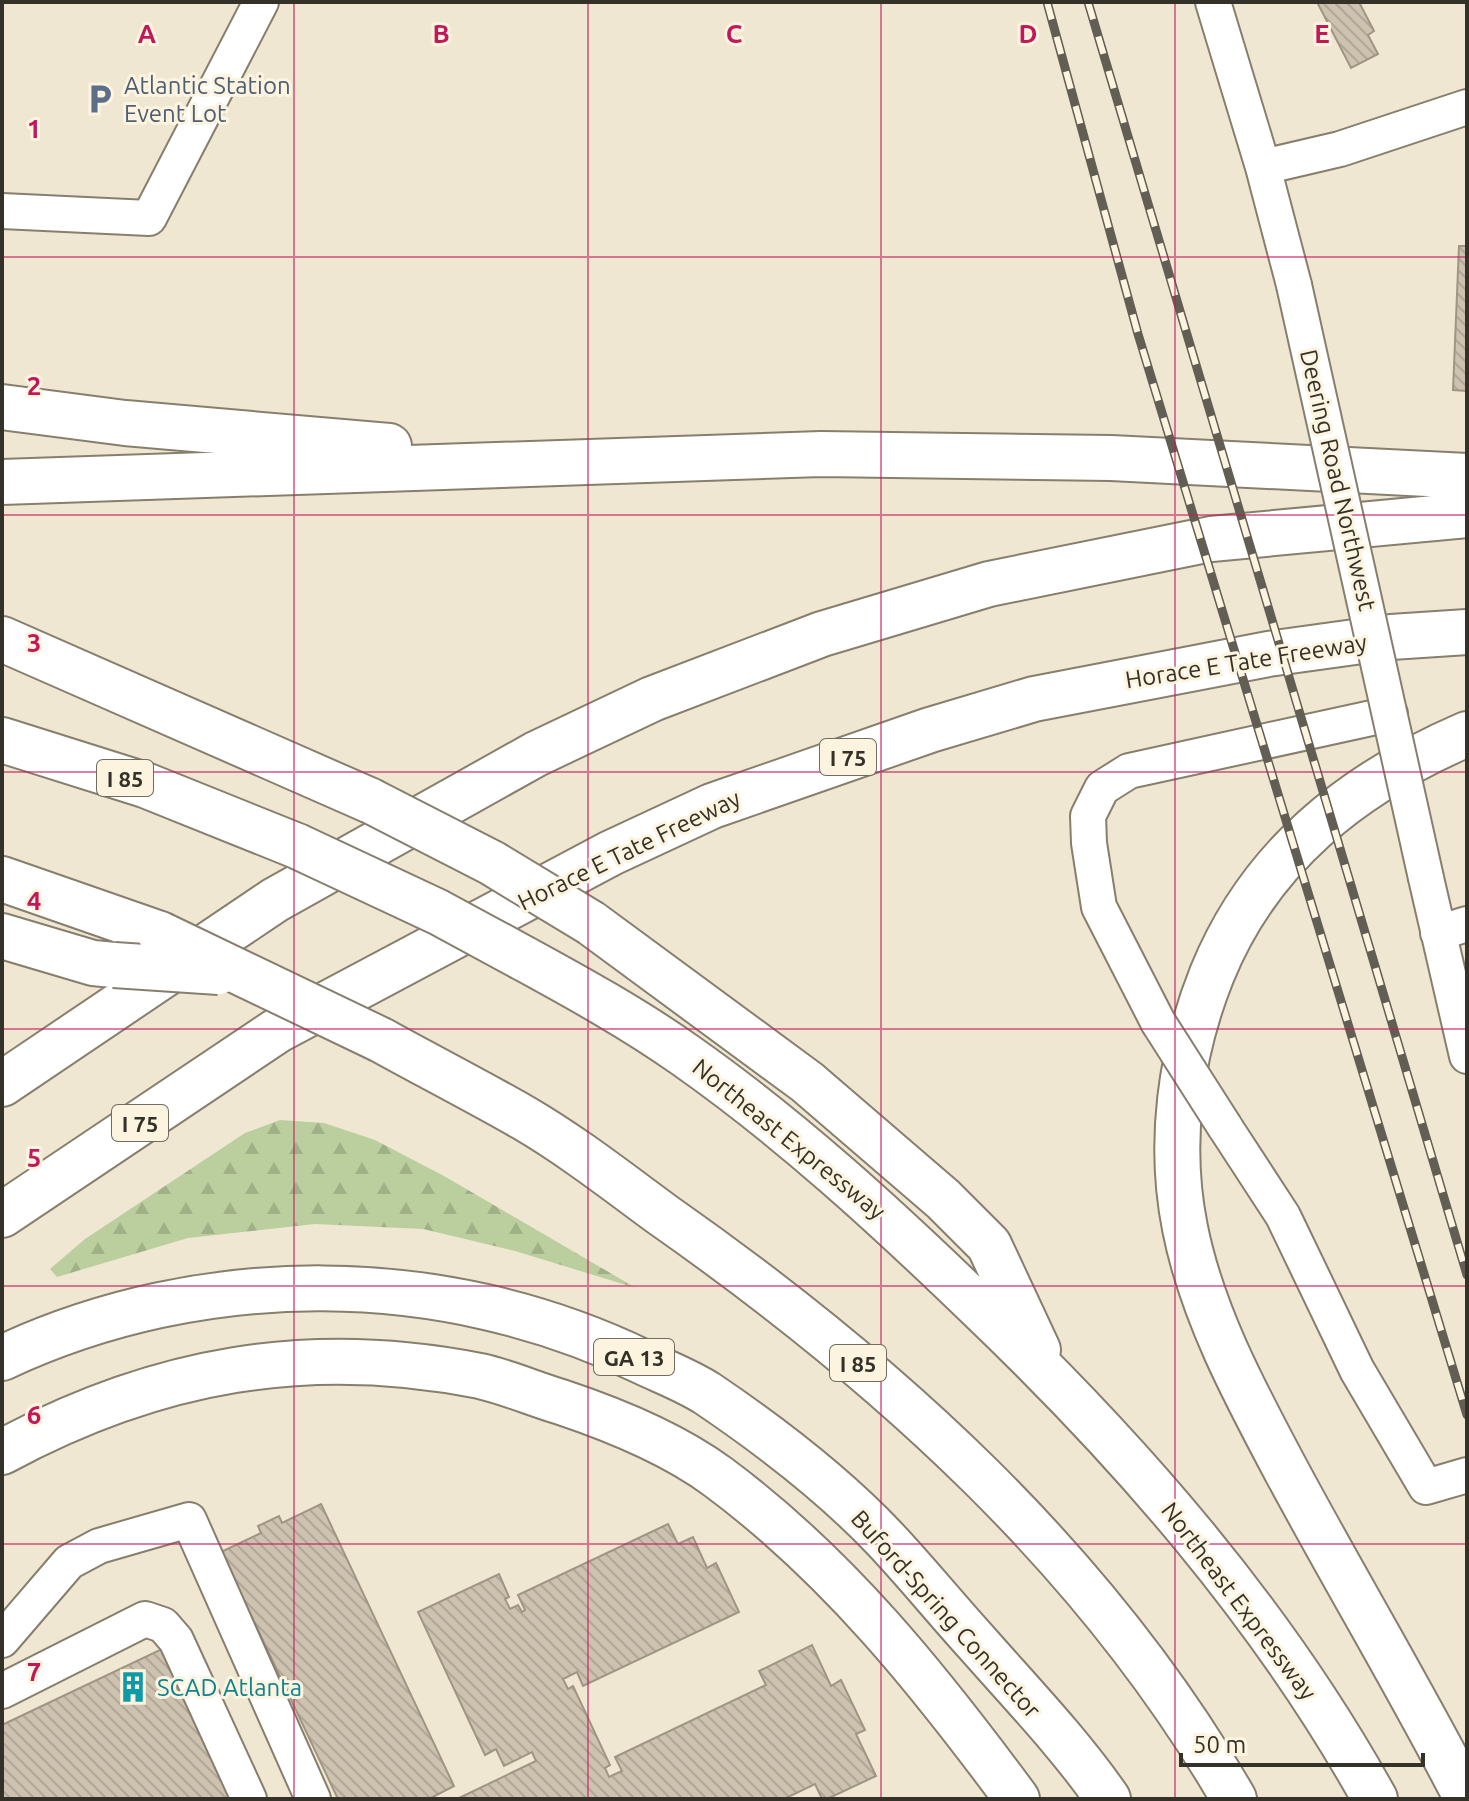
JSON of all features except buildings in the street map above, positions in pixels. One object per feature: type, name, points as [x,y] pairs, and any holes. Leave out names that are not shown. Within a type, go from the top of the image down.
[{"type":"highway","points":[[2,407],[234,434],[599,459]]},
{"type":"highway","points":[[2,482],[255,476],[599,459],[821,454],[1111,458],[1467,476]]},
{"type":"highway","points":[[2,1084],[275,900],[536,754],[652,699],[822,634],[989,584],[1211,539],[1467,515]]},
{"type":"highway","name":"Horace E Tate Freeway","points":[[2,1215],[278,1030],[611,853],[712,806],[846,757],[1034,699],[1152,675],[1391,637],[1467,632]]},
{"type":"highway","points":[[2,639],[371,801],[492,863],[591,923],[807,1082],[943,1199],[989,1245],[1049,1374]]},
{"type":"highway","points":[[1467,734],[1414,757],[1345,800],[1295,845],[1253,898],[1222,949],[1197,1012],[1183,1070],[1177,1137],[1184,1227],[1205,1298],[1249,1401],[1325,1544],[1408,1683],[1467,1799]]},
{"type":"highway","name":"Northeast Expressway","points":[[2,740],[145,785],[297,846],[438,912],[593,996],[686,1055],[901,1231],[1049,1374],[1170,1506],[1278,1645],[1375,1799]]},
{"type":"highway","name":"I 85","points":[[2,879],[160,934],[381,1040],[526,1119],[798,1311],[894,1394],[1049,1547],[1160,1687],[1234,1799]]},
{"type":"highway","points":[[2,936],[93,963],[237,973]]},
{"type":"highway","points":[[2,1182],[278,1030]]},
{"type":"highway","name":"Buford-Spring Connector","points":[[2,1358],[54,1334],[157,1303],[266,1289],[386,1289],[485,1304],[598,1340],[705,1392],[808,1469],[884,1538],[1108,1799]]},
{"type":"highway","points":[[2,1452],[82,1414],[190,1376],[285,1361],[393,1363],[483,1377],[619,1422],[715,1475],[831,1572],[956,1716],[1017,1799]]},
{"type":"street","points":[[2,211],[149,218],[261,2]]},
{"type":"street","name":"Deering Road Northwest","points":[[1213,2],[1263,167],[1294,285],[1426,878],[1452,928],[1467,1056]]},
{"type":"street","points":[[1263,167],[1369,141],[1467,107]]},
{"type":"street","points":[[1390,714],[1129,771],[1102,788],[1088,816],[1099,907],[1158,1022],[1283,1216],[1357,1370],[1426,1487],[1467,1475]]},
{"type":"street","points":[[2,1640],[69,1562],[114,1541],[189,1520],[313,1799]]},
{"type":"street","points":[[2,1691],[145,1619],[154,1621],[176,1640],[249,1799]]},
{"type":"green space","points":[[280,1120],[324,1123],[375,1140],[444,1176],[636,1288],[515,1251],[423,1229],[315,1224],[188,1238],[57,1277],[50,1269],[85,1239],[245,1133]]},
{"type":"railway","points":[[1047,2],[1138,334],[1467,1415]]},
{"type":"railway","points":[[1088,2],[1467,1275]]},
{"type":"place","name":"Atlantic Station Event Lot","points":[[100,99]]},
{"type":"place","name":"SCAD Atlanta","points":[[133,1687]]}]
